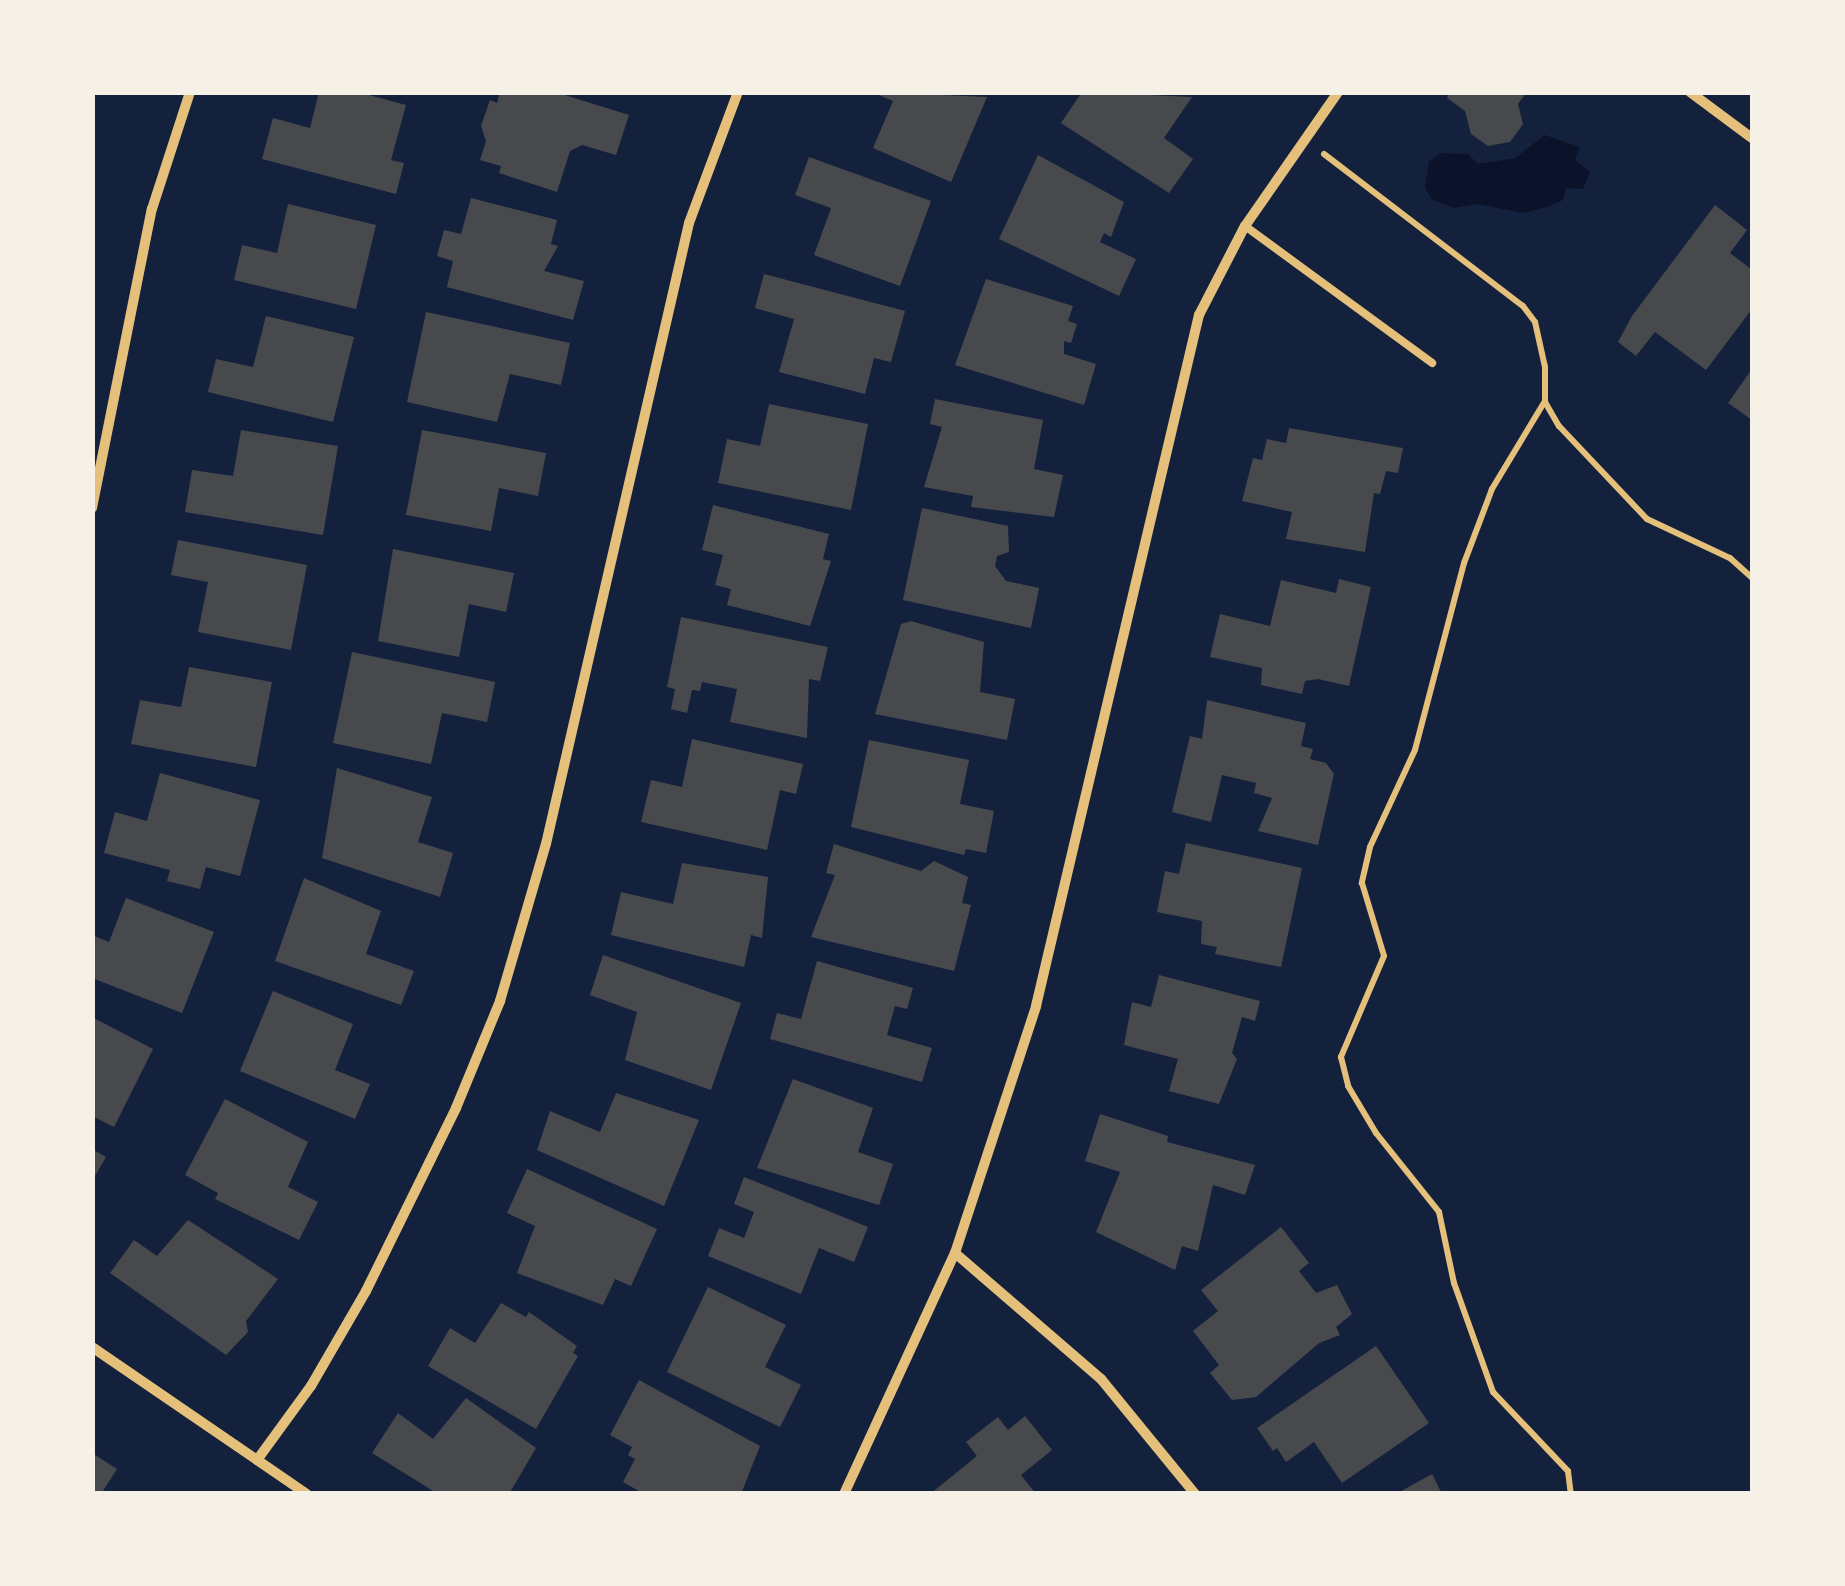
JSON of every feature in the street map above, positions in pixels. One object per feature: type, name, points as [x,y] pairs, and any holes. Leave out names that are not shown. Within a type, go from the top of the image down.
[{"type":"street","points":[[92,508],[152,209],[190,92]]},
{"type":"street","points":[[258,1460],[311,1386],[366,1291],[456,1108],[500,1000],[546,844],[689,222],[738,92]]},
{"type":"street","points":[[844,1494],[955,1253],[1036,1006],[1075,856],[1172,411],[1199,315],[1245,226],[1338,92]]},
{"type":"street","points":[[1690,92],[1752,138]]},
{"type":"street","points":[[955,1253],[1101,1379],[1195,1494]]},
{"type":"street","points":[[92,1347],[307,1494]]},
{"type":"lane","points":[[1245,226],[1432,363]]},
{"type":"path","points":[[1304,138],[1523,306],[1535,322],[1544,401],[1560,426],[1647,518],[1730,558],[1752,578]]},
{"type":"path","points":[[1544,401],[1492,489],[1464,563],[1415,750],[1370,848],[1362,883],[1384,956],[1351,1021],[1342,1057],[1348,1086],[1376,1133],[1440,1212],[1459,1299],[1493,1392],[1568,1471],[1571,1494]]},
{"type":"water","points":[[1545,135],[1580,147],[1575,160],[1590,172],[1583,189],[1566,188],[1563,200],[1550,206],[1523,213],[1477,204],[1454,208],[1431,199],[1425,187],[1429,161],[1441,153],[1468,154],[1478,164],[1515,158]]},
{"type":"building","points":[[319,92],[358,92],[406,105],[391,160],[404,163],[396,194],[262,159],[273,118],[310,128]]},
{"type":"building","points":[[500,92],[555,92],[629,115],[616,155],[582,145],[570,151],[557,192],[499,173],[501,166],[480,160],[486,141],[481,126],[490,100],[497,103]]},
{"type":"building","points":[[872,92],[987,97],[951,182],[873,148],[893,101]]},
{"type":"building","points":[[1082,92],[1192,97],[1164,138],[1193,159],[1169,193],[1061,123]]},
{"type":"building","points":[[1450,92],[1527,92],[1518,104],[1523,124],[1510,142],[1488,146],[1471,134],[1465,111],[1447,98]]},
{"type":"building","points":[[1038,155],[1124,202],[1111,237],[1104,233],[1100,242],[1136,259],[1119,296],[999,239]]},
{"type":"building","points":[[809,157],[931,201],[900,286],[814,255],[831,208],[795,195]]},
{"type":"building","points":[[471,198],[557,220],[551,244],[558,246],[544,271],[584,281],[573,320],[447,287],[453,261],[437,256],[444,230],[461,234]]},
{"type":"building","points":[[288,204],[376,225],[356,309],[234,280],[242,245],[277,253]]},
{"type":"building","points":[[1715,205],[1747,230],[1730,253],[1752,270],[1752,309],[1706,370],[1655,332],[1636,356],[1618,342],[1632,316]]},
{"type":"building","points":[[764,274],[905,311],[891,362],[874,358],[865,394],[779,372],[794,319],[755,308]]},
{"type":"building","points":[[986,279],[1073,306],[1068,321],[1077,324],[1071,343],[1064,341],[1064,354],[1096,364],[1084,405],[955,365]]},
{"type":"building","points":[[426,312],[570,343],[561,385],[510,374],[497,422],[407,402]]},
{"type":"building","points":[[266,316],[354,337],[333,422],[208,392],[216,359],[253,367]]},
{"type":"building","points":[[1752,369],[1752,420],[1728,403]]},
{"type":"building","points":[[935,399],[1043,420],[1034,469],[1063,475],[1054,517],[971,507],[973,496],[924,487],[942,427],[930,424]]},
{"type":"building","points":[[769,404],[868,424],[851,510],[718,483],[727,439],[760,446]]},
{"type":"building","points":[[1289,428],[1403,448],[1398,473],[1386,471],[1380,494],[1374,493],[1365,552],[1286,539],[1292,512],[1242,501],[1253,458],[1262,460],[1267,439],[1286,443]]},
{"type":"building","points":[[241,430],[338,446],[323,535],[185,512],[192,470],[233,476]]},
{"type":"building","points":[[422,430],[546,453],[538,496],[499,488],[491,531],[406,515]]},
{"type":"building","points":[[713,505],[829,534],[823,559],[831,561],[810,626],[727,605],[731,589],[715,585],[723,555],[702,550]]},
{"type":"building","points":[[922,508],[1008,526],[1009,552],[997,556],[995,566],[1006,581],[1039,588],[1031,628],[903,600]]},
{"type":"building","points":[[178,540],[307,565],[291,650],[198,632],[208,582],[171,575]]},
{"type":"building","points":[[393,549],[514,573],[506,612],[469,604],[459,657],[378,641]]},
{"type":"building","points":[[1339,579],[1371,587],[1349,686],[1318,679],[1305,681],[1302,694],[1261,685],[1262,668],[1210,657],[1220,614],[1270,626],[1281,580],[1336,593]]},
{"type":"building","points":[[681,617],[828,647],[820,681],[809,679],[807,738],[730,722],[737,689],[702,682],[700,691],[692,690],[687,713],[671,709],[675,689],[667,687]]},
{"type":"building","points":[[911,621],[984,642],[980,692],[1015,699],[1007,740],[875,714],[901,624]]},
{"type":"building","points":[[352,652],[495,682],[487,722],[442,713],[431,764],[333,743]]},
{"type":"building","points":[[189,667],[272,682],[256,767],[131,744],[140,700],[181,707]]},
{"type":"building","points":[[1207,700],[1306,723],[1301,746],[1313,749],[1310,759],[1326,763],[1334,774],[1318,845],[1258,831],[1272,798],[1254,793],[1256,783],[1222,775],[1211,822],[1172,812],[1190,736],[1202,739]]},
{"type":"building","points":[[692,739],[803,764],[796,794],[780,790],[767,850],[641,822],[651,780],[682,787]]},
{"type":"building","points":[[869,740],[969,760],[960,804],[994,811],[986,853],[966,849],[964,855],[851,827]]},
{"type":"building","points":[[337,768],[432,797],[418,842],[453,853],[440,897],[322,858]]},
{"type":"building","points":[[160,773],[260,800],[240,876],[206,867],[200,889],[167,881],[170,870],[104,853],[115,812],[147,821]]},
{"type":"building","points":[[1186,843],[1302,868],[1281,967],[1215,954],[1217,947],[1201,944],[1202,921],[1157,912],[1165,871],[1179,874]]},
{"type":"building","points":[[834,844],[921,871],[934,861],[968,877],[962,903],[971,905],[954,971],[811,937],[835,875],[826,873]]},
{"type":"building","points":[[682,863],[768,877],[762,938],[751,935],[744,967],[611,935],[621,892],[673,904]]},
{"type":"building","points":[[304,878],[381,911],[366,954],[414,971],[401,1005],[275,961]]},
{"type":"building","points":[[126,898],[214,932],[182,1013],[92,978],[92,935],[109,942]]},
{"type":"building","points":[[603,955],[741,1003],[711,1090],[625,1060],[637,1012],[590,995]]},
{"type":"building","points":[[817,961],[913,988],[907,1009],[895,1006],[887,1035],[932,1048],[922,1082],[770,1039],[777,1013],[801,1019]]},
{"type":"building","points":[[1159,975],[1260,1001],[1255,1021],[1242,1017],[1232,1053],[1237,1059],[1219,1104],[1169,1091],[1178,1059],[1124,1045],[1132,1002],[1151,1007]]},
{"type":"building","points":[[273,991],[353,1024],[335,1070],[370,1084],[355,1119],[240,1071]]},
{"type":"building","points":[[92,1017],[153,1049],[114,1127],[92,1116]]},
{"type":"building","points":[[793,1079],[873,1108],[858,1152],[893,1164],[879,1205],[757,1168]]},
{"type":"building","points":[[616,1093],[699,1120],[664,1206],[537,1150],[550,1111],[600,1132]]},
{"type":"building","points":[[225,1099],[308,1142],[288,1187],[318,1202],[299,1240],[215,1199],[218,1193],[185,1175]]},
{"type":"building","points":[[1100,1114],[1168,1136],[1167,1142],[1255,1165],[1245,1195],[1213,1185],[1198,1251],[1182,1246],[1175,1270],[1096,1232],[1120,1172],[1085,1161]]},
{"type":"building","points":[[92,1149],[106,1157],[92,1181]]},
{"type":"building","points":[[527,1169],[657,1229],[631,1286],[615,1279],[603,1305],[517,1273],[535,1226],[507,1213]]},
{"type":"building","points":[[744,1177],[868,1227],[854,1262],[819,1248],[801,1294],[708,1256],[719,1228],[744,1238],[754,1212],[734,1204]]},
{"type":"building","points":[[188,1220],[278,1279],[246,1321],[248,1332],[226,1355],[110,1273],[134,1240],[157,1256]]},
{"type":"building","points":[[1281,1227],[1309,1263],[1299,1271],[1316,1293],[1337,1285],[1352,1314],[1336,1327],[1340,1335],[1319,1343],[1256,1397],[1232,1400],[1210,1373],[1219,1365],[1193,1331],[1218,1311],[1201,1290]]},
{"type":"building","points":[[708,1287],[786,1325],[765,1367],[801,1385],[780,1427],[667,1372]]},
{"type":"building","points":[[501,1303],[526,1317],[529,1312],[577,1346],[573,1353],[578,1356],[536,1429],[428,1366],[450,1328],[475,1343]]},
{"type":"building","points":[[1376,1346],[1429,1423],[1342,1483],[1314,1442],[1286,1462],[1277,1448],[1273,1451],[1257,1428]]},
{"type":"building","points":[[639,1380],[760,1446],[741,1494],[644,1494],[623,1482],[635,1459],[628,1455],[632,1447],[610,1435]]},
{"type":"building","points":[[466,1398],[536,1448],[509,1494],[438,1494],[372,1453],[398,1413],[433,1439]]},
{"type":"building","points":[[1025,1416],[1052,1450],[1021,1475],[1036,1494],[930,1494],[977,1456],[966,1442],[998,1417],[1008,1430]]},
{"type":"building","points":[[92,1453],[117,1469],[101,1494],[92,1494]]},
{"type":"building","points":[[1432,1474],[1442,1494],[1396,1494]]}]
